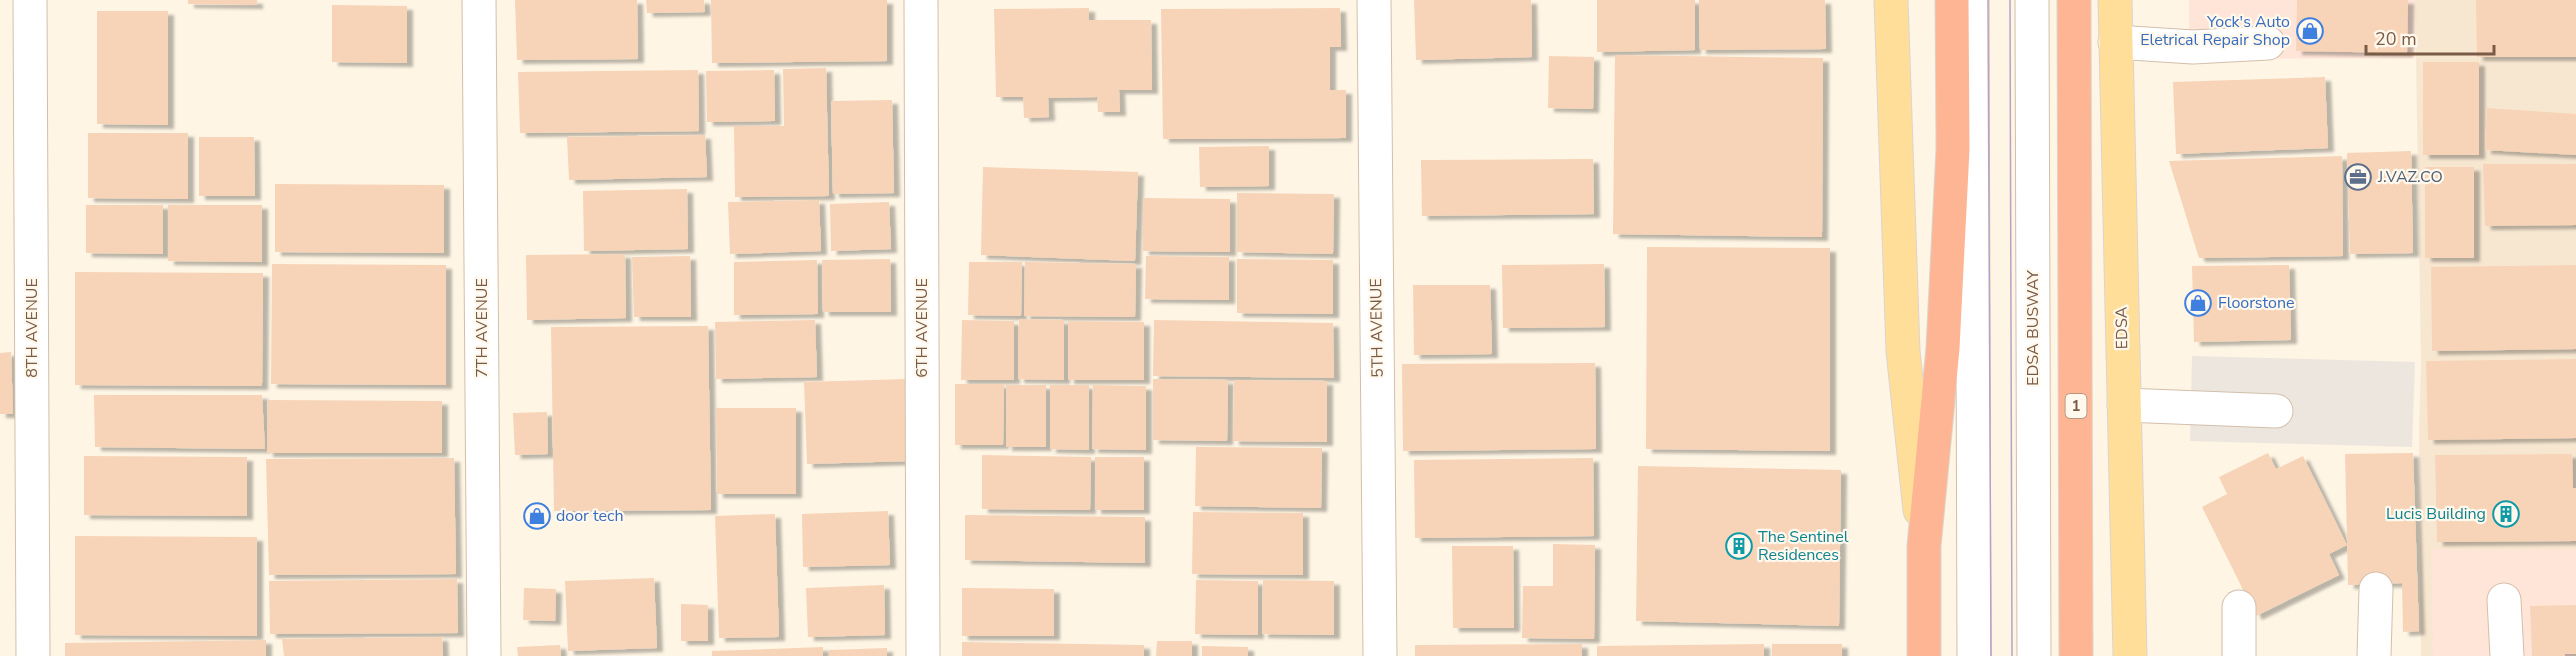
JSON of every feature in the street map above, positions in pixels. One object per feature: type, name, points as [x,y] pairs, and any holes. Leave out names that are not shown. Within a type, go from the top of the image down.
[{"type":"highway","points":[[1924,656],[1924,546],[1963,149],[1952,0]]},
{"type":"highway","name":"1","points":[[2074,0],[2076,656]]},
{"type":"main road","points":[[1892,0],[1903,351],[1924,546]]},
{"type":"main road","name":"EDSA","points":[[2115,0],[2130,656]]},
{"type":"street","name":"8TH AVENUE","points":[[30,0],[33,656]]},
{"type":"street","name":"7TH AVENUE","points":[[479,0],[484,656]]},
{"type":"street","name":"6TH AVENUE","points":[[921,0],[923,656]]},
{"type":"street","name":"5TH AVENUE","points":[[1374,0],[1380,656]]},
{"type":"street","points":[[1972,0],[1963,149],[1974,656]]},
{"type":"street","name":"EDSA BUSWAY","points":[[2032,0],[2034,656]]},
{"type":"street","points":[[2115,42],[2193,47],[2268,43]]},
{"type":"street","points":[[2124,405],[2276,411]]},
{"type":"street","points":[[2374,656],[2376,589]]},
{"type":"street","points":[[2504,600],[2507,656]]},
{"type":"street","points":[[2239,607],[2239,656]]},
{"type":"shaded area","points":[[2189,0],[2415,0],[2415,58],[2189,59]]},
{"type":"shaded area","points":[[2415,0],[2576,0],[2576,656],[2421,656],[2419,431],[2421,364]]},
{"type":"shaded area","points":[[2192,356],[2415,362],[2412,447],[2190,441]]},
{"type":"shaded area","points":[[2432,549],[2576,549],[2576,656],[2433,656]]},
{"type":"building","points":[[188,0],[257,0],[257,5],[188,4]]},
{"type":"building","points":[[515,0],[637,0],[638,59],[517,60]]},
{"type":"building","points":[[646,0],[704,0],[705,12],[647,13]]},
{"type":"building","points":[[711,0],[887,0],[887,61],[712,63]]},
{"type":"building","points":[[1414,0],[1531,0],[1532,57],[1416,60]]},
{"type":"building","points":[[1597,0],[1695,0],[1695,50],[1597,52]]},
{"type":"building","points":[[1699,0],[1825,0],[1826,49],[1700,50]]},
{"type":"building","points":[[2297,0],[2408,0],[2407,53],[2296,51]]},
{"type":"building","points":[[2476,0],[2576,0],[2576,57],[2477,57]]},
{"type":"building","points":[[332,5],[407,6],[407,63],[332,62]]},
{"type":"building","points":[[1089,8],[1089,20],[1151,20],[1152,90],[1119,90],[1120,112],[1098,112],[1097,97],[1048,98],[1049,117],[1024,118],[1023,97],[996,97],[994,9]]},
{"type":"building","points":[[1340,8],[1341,47],[1330,47],[1330,90],[1346,90],[1346,138],[1163,139],[1161,9]]},
{"type":"building","points":[[97,11],[168,11],[168,125],[97,124]]},
{"type":"building","points":[[1615,55],[1823,58],[1822,237],[1613,234]]},
{"type":"building","points":[[1549,56],[1594,57],[1593,109],[1548,108]]},
{"type":"building","points":[[2423,62],[2479,62],[2479,155],[2423,155]]},
{"type":"building","points":[[826,68],[829,196],[735,197],[734,126],[784,126],[783,69]]},
{"type":"building","points":[[698,70],[699,131],[520,133],[518,72]]},
{"type":"building","points":[[774,70],[775,121],[707,122],[706,71]]},
{"type":"building","points":[[2325,77],[2328,148],[2176,154],[2173,82]]},
{"type":"building","points":[[892,100],[894,193],[833,194],[831,101]]},
{"type":"building","points":[[2487,108],[2576,114],[2576,155],[2485,150]]},
{"type":"building","points":[[88,133],[188,133],[188,199],[88,198]]},
{"type":"building","points":[[705,135],[707,177],[569,180],[567,137]]},
{"type":"building","points":[[199,137],[254,137],[255,196],[199,196]]},
{"type":"building","points":[[1269,146],[1269,186],[1200,187],[1199,147]]},
{"type":"building","points":[[2411,151],[2413,253],[2350,254],[2347,153]]},
{"type":"building","points":[[2342,156],[2343,256],[2199,258],[2169,161]]},
{"type":"building","points":[[1593,159],[1594,214],[1422,216],[1421,160]]},
{"type":"building","points":[[2483,164],[2576,164],[2576,225],[2485,226]]},
{"type":"building","points":[[983,167],[1138,172],[1135,261],[981,255]]},
{"type":"building","points":[[2425,167],[2474,167],[2474,258],[2425,258]]},
{"type":"building","points":[[275,184],[444,185],[444,253],[275,252]]},
{"type":"building","points":[[687,189],[688,249],[584,251],[583,191]]},
{"type":"building","points":[[1237,193],[1334,194],[1333,254],[1237,252]]},
{"type":"building","points":[[1143,198],[1230,199],[1230,252],[1143,251]]},
{"type":"building","points":[[819,200],[821,251],[730,254],[728,202]]},
{"type":"building","points":[[889,202],[891,249],[831,251],[830,204]]},
{"type":"building","points":[[86,205],[163,205],[163,254],[86,253]]},
{"type":"building","points":[[168,205],[262,205],[262,262],[168,261]]},
{"type":"building","points":[[1647,247],[1830,248],[1830,451],[1646,449]]},
{"type":"building","points":[[625,254],[626,318],[527,320],[526,255]]},
{"type":"building","points":[[690,256],[691,317],[634,317],[632,257]]},
{"type":"building","points":[[1146,256],[1229,257],[1229,300],[1145,299]]},
{"type":"building","points":[[890,259],[891,312],[823,312],[822,260]]},
{"type":"building","points":[[1237,259],[1333,260],[1333,314],[1237,313]]},
{"type":"building","points":[[817,260],[818,314],[734,315],[734,262]]},
{"type":"building","points":[[969,262],[1022,262],[1021,316],[968,315]]},
{"type":"building","points":[[1025,262],[1136,264],[1135,317],[1024,316]]},
{"type":"building","points":[[272,264],[446,265],[446,385],[271,384]]},
{"type":"building","points":[[1604,264],[1605,327],[1503,328],[1502,265]]},
{"type":"building","points":[[2289,265],[2291,340],[2194,342],[2192,266]]},
{"type":"building","points":[[2576,265],[2576,349],[2432,351],[2431,267]]},
{"type":"building","points":[[75,272],[263,273],[262,386],[75,385]]},
{"type":"building","points":[[1413,285],[1490,285],[1492,354],[1414,355]]},
{"type":"building","points":[[1019,319],[1064,320],[1064,380],[1018,379]]},
{"type":"building","points":[[815,320],[817,377],[716,379],[715,322]]},
{"type":"building","points":[[962,320],[1014,321],[1014,380],[961,380]]},
{"type":"building","points":[[1154,320],[1333,323],[1334,378],[1153,376]]},
{"type":"building","points":[[1068,321],[1144,322],[1144,380],[1068,380]]},
{"type":"building","points":[[708,326],[711,510],[554,511],[551,327]]},
{"type":"building","points":[[11,352],[13,414],[0,414],[0,353]]},
{"type":"building","points":[[2576,359],[2576,438],[2428,440],[2426,361]]},
{"type":"building","points":[[1595,363],[1596,449],[1403,451],[1402,364]]},
{"type":"building","points":[[907,379],[910,461],[807,464],[804,382]]},
{"type":"building","points":[[1153,379],[1228,380],[1227,441],[1153,440]]},
{"type":"building","points":[[1234,380],[1327,381],[1327,442],[1233,441]]},
{"type":"building","points":[[955,384],[1004,384],[1003,445],[955,445]]},
{"type":"building","points":[[1006,385],[1046,385],[1046,447],[1006,447]]},
{"type":"building","points":[[1050,385],[1089,385],[1089,450],[1050,449]]},
{"type":"building","points":[[1093,385],[1146,386],[1146,450],[1092,449]]},
{"type":"building","points":[[94,395],[262,395],[265,449],[95,447]]},
{"type":"building","points":[[268,400],[442,401],[442,453],[267,453]]},
{"type":"building","points":[[716,408],[796,408],[796,494],[717,494]]},
{"type":"building","points":[[547,412],[548,454],[515,455],[513,413]]},
{"type":"building","points":[[1196,447],[1322,448],[1321,508],[1195,506]]},
{"type":"building","points":[[2268,453],[2276,469],[2303,456],[2347,545],[2329,554],[2339,575],[2256,616],[2202,507],[2227,494],[2219,477]]},
{"type":"building","points":[[2413,453],[2419,631],[2403,632],[2402,583],[2348,585],[2345,454]]},
{"type":"building","name":"Lucis Building","points":[[2572,454],[2573,488],[2576,488],[2576,541],[2437,542],[2435,455]]},
{"type":"building","points":[[982,455],[1091,457],[1090,510],[982,509]]},
{"type":"building","points":[[84,456],[247,457],[247,516],[84,515]]},
{"type":"building","points":[[1095,457],[1144,457],[1144,510],[1095,510]]},
{"type":"building","points":[[454,458],[456,574],[269,575],[266,459]]},
{"type":"building","points":[[1593,458],[1594,536],[1415,538],[1414,460]]},
{"type":"building","name":"The Sentinel Residences","points":[[1638,466],[1841,470],[1839,626],[1636,621]]},
{"type":"building","points":[[888,511],[890,565],[803,567],[802,514]]},
{"type":"building","points":[[1193,512],[1303,513],[1303,575],[1192,574]]},
{"type":"building","points":[[775,514],[779,637],[719,638],[715,516]]},
{"type":"building","points":[[965,515],[1145,517],[1145,563],[965,560]]},
{"type":"building","points":[[75,536],[257,537],[257,636],[75,635]]},
{"type":"building","points":[[1553,544],[1595,545],[1594,639],[1522,638],[1523,586],[1553,586]]},
{"type":"building","points":[[1452,546],[1513,546],[1514,628],[1453,628]]},
{"type":"building","points":[[654,578],[657,648],[568,651],[565,581]]},
{"type":"building","points":[[457,579],[458,633],[270,634],[269,581]]},
{"type":"building","points":[[1196,580],[1258,581],[1258,635],[1195,634]]},
{"type":"building","points":[[1263,580],[1334,581],[1334,635],[1262,634]]},
{"type":"building","points":[[884,585],[885,635],[808,637],[806,588]]},
{"type":"building","points":[[524,588],[556,589],[555,621],[523,620]]},
{"type":"building","points":[[962,588],[1054,589],[1054,636],[962,636]]},
{"type":"building","points":[[681,604],[708,605],[708,641],[681,641]]},
{"type":"building","points":[[2576,605],[2576,654],[2532,656],[2530,606]]},
{"type":"building","points":[[442,637],[443,656],[284,656],[282,639]]},
{"type":"building","points":[[266,640],[266,656],[65,656],[65,643]]},
{"type":"building","points":[[1157,641],[1192,641],[1192,656],[1156,656]]},
{"type":"building","points":[[962,642],[1144,645],[1144,656],[962,656]]},
{"type":"building","points":[[1582,644],[1582,656],[1415,656],[1415,645]]},
{"type":"building","points":[[1764,644],[1764,656],[1597,656],[1597,646]]},
{"type":"building","points":[[1772,644],[1842,644],[1842,656],[1772,656]]},
{"type":"building","points":[[560,645],[561,656],[518,656],[517,647]]},
{"type":"building","points":[[1202,646],[1248,647],[1248,656],[1202,656]]},
{"type":"building","points":[[823,647],[823,656],[712,656],[712,651]]},
{"type":"building","points":[[887,648],[887,656],[829,656],[829,650]]},
{"type":"tram line","points":[[1988,0],[1991,656]]},
{"type":"tram line","points":[[2010,0],[2012,656]]},
{"type":"place","name":"Yock's Auto Eletrical Repair Shop","points":[[2310,31]]},
{"type":"place","name":"J.VAZ.CO","points":[[2358,177]]},
{"type":"place","name":"Floorstone","points":[[2198,303]]},
{"type":"place","name":"Lucis Building","points":[[2506,514]]},
{"type":"place","name":"door tech","points":[[537,516]]},
{"type":"place","name":"The Sentinel Residences","points":[[1739,546]]}]
